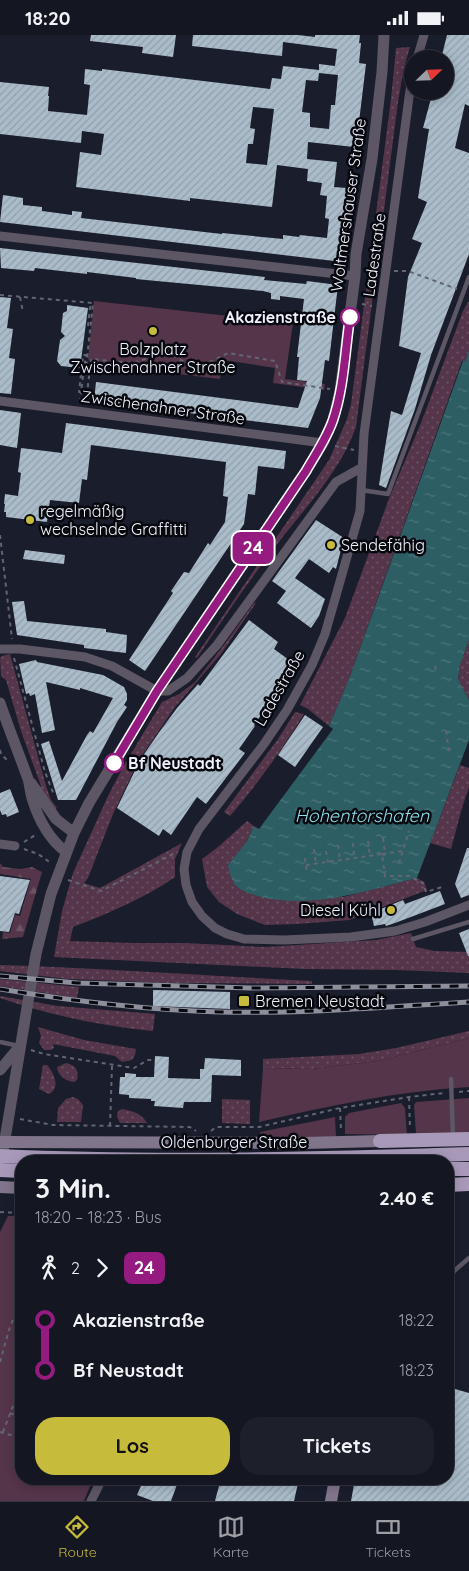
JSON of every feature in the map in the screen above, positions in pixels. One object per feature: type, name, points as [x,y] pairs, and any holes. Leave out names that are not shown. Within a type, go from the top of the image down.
[{"type":"highway","points":[[380,1141],[469,1139]]},
{"type":"highway","name":"Oldenburger Straße","points":[[436,1155],[469,1154]]},
{"type":"highway","name":"Oldenburger Straße","points":[[0,1156],[15,1156]]},
{"type":"highway","points":[[454,1169],[469,1169]]},
{"type":"highway","points":[[0,1170],[15,1171]]},
{"type":"highway","points":[[454,1185],[469,1184]]},
{"type":"main road","points":[[3,1142],[304,1143],[380,1141]]},
{"type":"main road","points":[[372,1155],[380,1141]]},
{"type":"main road","points":[[380,1141],[385,1155]]},
{"type":"main road","points":[[0,1187],[15,1188]]},
{"type":"main road","points":[[331,1501],[334,1485]]},
{"type":"street","name":"Woltmershauser Straße","points":[[0,1164],[36,954],[52,893],[74,833],[89,803],[157,691],[306,471],[333,420],[340,391],[358,244],[372,159],[384,35]]},
{"type":"street","points":[[420,50],[424,35]]},
{"type":"street","name":"Ladestraße","points":[[409,100],[364,434],[360,511],[338,591],[325,634],[312,665],[287,711],[199,829],[187,852],[184,869],[186,885],[192,902],[202,916],[215,928],[244,939],[284,940],[351,937],[395,931],[469,905]]},
{"type":"street","points":[[0,236],[355,276]]},
{"type":"street","name":"Zwischenahner Straße","points":[[0,401],[322,443]]},
{"type":"street","points":[[0,649],[13,648],[85,657],[112,666],[157,691],[168,691],[188,677],[217,645],[336,482],[361,468]]},
{"type":"street","points":[[0,703],[41,821],[58,846],[66,852]]},
{"type":"street","points":[[28,781],[56,819],[74,833]]},
{"type":"street","points":[[0,844],[15,846]]},
{"type":"street","name":"Woltmershauser Straße","points":[[0,1069],[20,1046]]},
{"type":"street","points":[[92,1501],[99,1485]]},
{"type":"lane","points":[[361,490],[388,494],[469,277]]},
{"type":"lane","points":[[413,939],[469,922]]},
{"type":"lane","points":[[0,1042],[20,1046]]},
{"type":"lane","points":[[450,1155],[451,1079]]},
{"type":"lane","points":[[454,1271],[469,1258]]},
{"type":"path","points":[[387,270],[408,271],[463,291]]},
{"type":"path","points":[[0,295],[93,303],[85,368],[81,392],[79,392],[83,355],[86,355],[85,368]]},
{"type":"path","points":[[20,297],[23,312]]},
{"type":"path","points":[[88,303],[90,307],[88,326]]},
{"type":"path","points":[[366,305],[372,306]]},
{"type":"path","points":[[85,412],[91,359],[132,363],[162,354],[173,355],[187,364],[202,366],[228,353],[275,361],[282,382],[340,391]]},
{"type":"path","points":[[85,368],[90,369]]},
{"type":"path","points":[[338,446],[348,449]]},
{"type":"path","points":[[0,535],[14,659],[45,772],[55,798]]},
{"type":"path","points":[[435,666],[436,671]]},
{"type":"path","points":[[446,731],[449,751]]},
{"type":"path","points":[[399,863],[409,831]]},
{"type":"path","points":[[15,846],[41,832]]},
{"type":"path","points":[[383,839],[385,877],[409,876],[422,883],[426,892],[442,887]]},
{"type":"path","points":[[368,841],[370,856]]},
{"type":"path","points":[[353,843],[354,858]]},
{"type":"path","points":[[338,845],[340,860]]},
{"type":"path","points":[[15,846],[38,854],[60,869]]},
{"type":"path","points":[[314,849],[316,864]]},
{"type":"path","points":[[68,880],[100,891],[175,851],[187,852]]},
{"type":"path","points":[[326,851],[328,862]]},
{"type":"path","points":[[306,865],[402,851]]},
{"type":"path","points":[[305,858],[307,872]]},
{"type":"path","points":[[20,1046],[44,1054],[112,1066],[134,1068],[148,1060],[155,1060]]},
{"type":"path","points":[[110,1126],[112,1066]]},
{"type":"path","points":[[216,1127],[259,1127],[340,1108],[409,1097],[469,1091]]},
{"type":"path","points":[[409,1097],[410,1135]]},
{"type":"path","points":[[340,1108],[341,1135]]},
{"type":"path","points":[[9,1118],[27,1119],[52,1125],[190,1127]]},
{"type":"path","points":[[0,1212],[15,1213]]},
{"type":"path","points":[[0,1362],[15,1315]]},
{"type":"path","points":[[15,1400],[1,1432],[15,1436]]},
{"type":"path","points":[[10,1413],[15,1415]]},
{"type":"green space","points":[[410,47],[409,50],[404,50],[404,68],[356,427],[332,473],[257,571],[197,658],[195,657],[329,460],[347,419],[351,404],[396,48]]},
{"type":"green space","points":[[94,301],[293,323],[285,379],[325,384],[324,390],[273,383],[275,368],[224,360],[220,379],[93,364],[88,359]]},
{"type":"green space","points":[[468,302],[469,351],[465,361],[462,361],[349,679],[329,726],[300,705],[345,618],[390,496],[421,423]]},
{"type":"green space","points":[[254,603],[256,603],[221,654],[175,707],[139,760],[113,814],[88,878],[84,883],[100,888],[182,843],[175,859],[175,877],[138,899],[73,927],[70,941],[184,943],[265,947],[376,940],[411,933],[416,947],[435,951],[469,952],[469,973],[305,969],[54,957],[62,911],[73,873],[123,767],[162,702],[179,694],[195,682]]},
{"type":"green space","points":[[469,640],[469,700],[458,680],[460,665]]},
{"type":"green space","points":[[10,654],[46,786],[51,800],[57,808],[54,810],[39,789],[41,786],[21,731],[6,680],[1,676],[0,658]]},
{"type":"green space","points":[[295,712],[304,714],[287,741],[251,791],[230,816],[224,812],[278,739]]},
{"type":"green space","points":[[460,765],[469,768],[469,787],[451,849],[430,843]]},
{"type":"green space","points":[[247,821],[254,826],[247,841],[228,865],[343,897],[417,878],[424,882],[427,890],[349,920],[265,925],[237,914],[219,902],[207,887],[202,859]]},
{"type":"green space","points":[[0,863],[3,867],[20,869],[32,867],[42,872],[23,937],[2,939],[3,932],[10,933],[15,915],[20,916],[31,879],[0,874]]},
{"type":"green space","points":[[0,965],[312,981],[312,984],[166,983],[67,979],[0,971]]},
{"type":"green space","points":[[0,979],[79,987],[77,998],[0,986]]},
{"type":"green space","points":[[0,996],[58,1006],[155,1014],[153,1031],[75,1019],[37,1010],[0,998]]},
{"type":"green space","points":[[38,1027],[84,1040],[136,1049],[135,1055],[132,1060],[122,1062],[115,1056],[53,1044],[54,1048],[51,1050],[44,1050],[39,1043],[41,1036]]},
{"type":"green space","points":[[469,1031],[469,1038],[378,1061],[312,1069],[263,1068],[263,1059],[359,1054],[396,1048]]},
{"type":"green space","points":[[469,1038],[469,1087],[390,1096],[259,1122],[263,1068],[312,1069],[378,1061]]},
{"type":"green space","points":[[66,1063],[72,1065],[77,1071],[77,1080],[74,1082],[68,1081],[59,1073],[57,1067]]},
{"type":"green space","points":[[43,1065],[47,1065],[55,1080],[55,1088],[49,1094],[39,1089]]},
{"type":"green space","points":[[73,1097],[78,1099],[83,1105],[81,1122],[57,1122],[58,1108],[66,1099]]},
{"type":"green space","points":[[469,1098],[469,1133],[416,1134],[414,1105],[416,1102]]},
{"type":"green space","points":[[222,1099],[250,1100],[250,1124],[222,1123]]},
{"type":"green space","points":[[401,1103],[405,1108],[407,1135],[345,1134],[345,1117],[349,1113]]},
{"type":"green space","points":[[122,1109],[136,1113],[147,1123],[120,1123],[117,1117],[118,1111]]},
{"type":"green space","points":[[335,1117],[336,1137],[260,1138],[260,1132]]},
{"type":"green space","points":[[8,1216],[15,1216],[15,1485],[91,1485],[84,1501],[0,1501],[0,1232]]},
{"type":"water","name":"Hohentorshafen","points":[[469,351],[469,640],[460,665],[458,679],[469,700],[469,740],[417,878],[359,893],[320,900],[281,900],[261,897],[246,892],[239,889],[234,883],[228,865],[247,841],[254,826],[259,829],[333,729],[329,726],[349,679],[463,361],[465,361]]},
{"type":"building","points":[[91,35],[176,35],[173,57],[142,53],[143,47],[90,41]]},
{"type":"building","points":[[193,35],[298,35],[315,37],[315,35],[360,35],[359,63],[366,64],[358,130],[356,129],[354,147],[308,142],[307,159],[337,162],[334,187],[347,188],[344,221],[347,221],[343,262],[0,222],[3,195],[23,198],[23,205],[42,207],[42,211],[72,215],[72,211],[82,212],[81,218],[283,239],[283,235],[327,238],[329,219],[325,218],[327,196],[320,195],[322,183],[307,181],[308,169],[277,165],[272,207],[190,198],[190,201],[76,187],[80,152],[101,155],[104,134],[82,131],[81,143],[0,134],[0,82],[49,87],[48,111],[87,115],[90,85],[84,84],[85,69],[102,71],[102,69],[270,89],[272,78],[281,79],[283,66],[319,70],[319,64],[335,66],[337,49],[283,42],[282,56],[192,46]],"holes":[[[319,73],[338,75],[335,105],[331,105],[329,129],[310,127],[310,113],[302,112],[306,80],[318,81]],[[253,107],[274,109],[267,165],[246,163],[248,144],[253,144],[255,129],[250,128]]]},
{"type":"building","points":[[447,35],[469,35],[469,106],[465,104],[455,148],[469,153],[469,254],[431,355],[415,409],[386,488],[379,485],[391,411],[402,415],[421,353],[399,346],[408,277],[422,243],[412,239],[427,202],[418,198],[429,129],[423,128],[431,100],[454,100],[454,50],[443,50]]},
{"type":"building","points":[[0,248],[265,277],[264,280],[306,284],[307,281],[338,285],[329,361],[325,360],[320,398],[308,428],[94,401],[96,382],[298,408],[307,381],[297,380],[299,357],[297,357],[304,299],[280,296],[280,300],[271,299],[271,293],[263,291],[136,279],[87,272],[87,274],[35,268],[34,271],[1,268]]},
{"type":"building","points":[[0,297],[11,298],[7,328],[13,329],[9,358],[15,359],[11,394],[0,393]]},
{"type":"building","points":[[67,305],[88,308],[80,368],[61,366],[57,361],[60,340],[65,336],[61,332],[63,313],[67,311]]},
{"type":"building","points":[[0,410],[21,413],[17,448],[0,445]]},
{"type":"building","points":[[66,423],[286,451],[284,469],[258,466],[255,495],[248,494],[244,524],[145,671],[129,660],[173,593],[171,591],[184,572],[189,573],[208,543],[210,545],[225,522],[228,497],[223,496],[226,462],[91,445],[87,480],[82,479],[79,503],[50,500],[47,522],[6,517],[6,512],[4,512],[5,494],[18,496],[21,473],[18,472],[21,448],[62,453]]},
{"type":"building","points":[[316,520],[344,538],[336,569],[333,567],[329,573],[309,559],[295,578],[325,599],[319,616],[311,628],[277,603],[286,591],[272,581]]},
{"type":"building","points":[[25,550],[65,555],[64,564],[23,559]]},
{"type":"building","points":[[24,601],[27,621],[106,629],[106,632],[127,635],[126,653],[84,648],[84,645],[17,635],[12,602]]},
{"type":"building","points":[[249,620],[278,642],[274,649],[296,665],[239,749],[245,753],[206,804],[197,797],[171,835],[163,829],[159,836],[117,808],[140,760],[160,731],[198,684],[200,686]]},
{"type":"building","points":[[36,660],[37,662],[103,675],[124,687],[127,694],[127,700],[124,705],[127,707],[117,722],[76,800],[58,800],[41,744],[49,741],[62,781],[87,735],[90,731],[93,733],[113,698],[80,688],[80,690],[46,682],[55,730],[42,733],[35,694],[30,696],[29,693],[26,694],[19,664]]},
{"type":"building","points":[[305,715],[323,727],[295,767],[278,755]]},
{"type":"building","points":[[10,789],[19,812],[7,817],[6,814],[2,815],[0,810],[0,793]]},
{"type":"building","points":[[467,848],[469,848],[469,895],[461,898],[455,884]]},
{"type":"building","points":[[0,876],[30,880],[19,914],[15,913],[9,932],[0,931]]},
{"type":"building","points":[[440,891],[445,904],[386,926],[385,924],[374,926],[371,913],[403,900],[405,904]]},
{"type":"building","points":[[469,929],[469,956],[468,956],[459,933]]},
{"type":"building","points":[[153,990],[230,992],[230,1009],[153,1006]]},
{"type":"building","points":[[155,1056],[169,1057],[168,1078],[200,1079],[200,1069],[204,1069],[205,1058],[241,1060],[241,1076],[212,1075],[211,1102],[184,1102],[183,1108],[154,1106],[155,1101],[151,1101],[151,1099],[129,1098],[129,1095],[119,1094],[120,1077],[125,1077],[125,1073],[136,1074],[136,1077],[154,1077]]},
{"type":"building","points":[[454,1389],[469,1393],[469,1501],[351,1501],[354,1485],[454,1485]]},
{"type":"building","points":[[141,1485],[177,1485],[171,1501],[153,1501],[137,1495]]},
{"type":"building","points":[[216,1485],[298,1485],[294,1501],[215,1501],[219,1486]]},
{"type":"railway","points":[[0,976],[77,983],[251,988],[469,986]]},
{"type":"railway","points":[[0,989],[109,1004],[219,1012],[313,1011],[469,1002]]},
{"type":"bus line","name":"24","points":[[114,763],[157,691],[306,471],[322,443],[333,420],[340,391],[350,317]]},
{"type":"place","name":"Akazienstraße","points":[[350,317]]},
{"type":"place","name":"Bolzplatz Zwischenahner Straße","points":[[153,331]]},
{"type":"place","name":"regelmäßig wechselnde Graffitti","points":[[30,520]]},
{"type":"place","name":"Sendefähig","points":[[331,545]]},
{"type":"place","name":"Bf Neustadt","points":[[114,763]]},
{"type":"place","name":"Diesel Kühl","points":[[391,910]]},
{"type":"place","name":"Bremen Neustadt","points":[[244,1001]]}]
